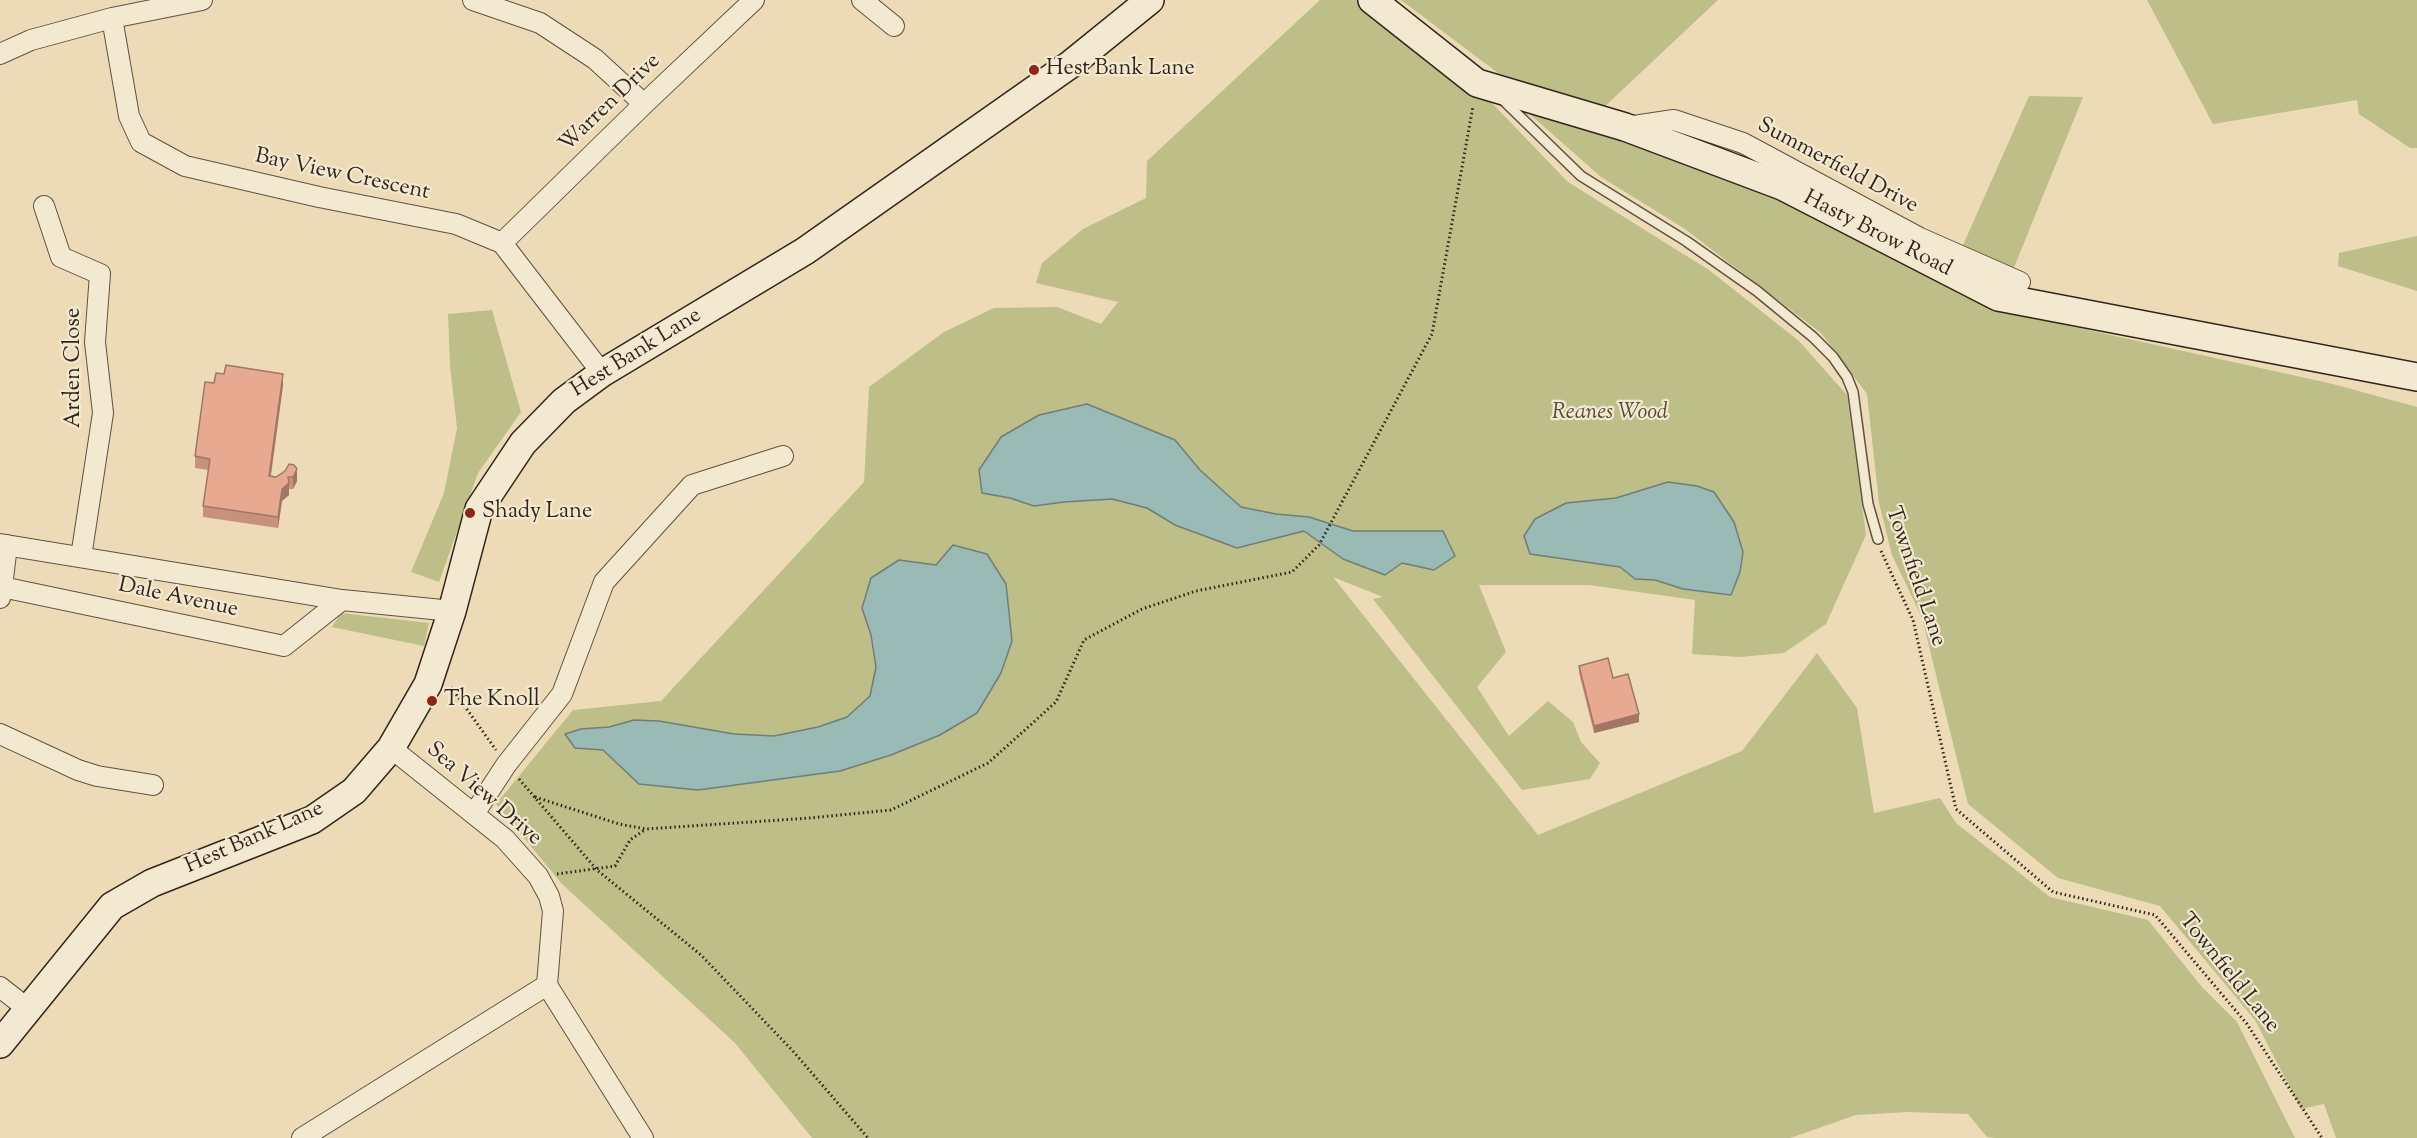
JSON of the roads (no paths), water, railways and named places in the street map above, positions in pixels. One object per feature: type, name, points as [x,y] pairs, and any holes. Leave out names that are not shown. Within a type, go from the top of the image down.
[{"type":"street","points":[[0,54],[31,40],[112,18],[202,0]]},
{"type":"street","points":[[473,0],[540,23],[596,59],[644,104]]},
{"type":"street","name":"Warren Drive","points":[[502,243],[754,0]]},
{"type":"street","points":[[862,0],[894,26]]},
{"type":"street","name":"Hest Bank Lane","points":[[0,1044],[112,906],[152,883],[312,820],[354,790],[392,748],[428,684],[452,611],[479,509],[523,443],[564,400],[602,373],[805,251],[1071,64],[1150,0]]},
{"type":"street","name":"Hasty Brow Road","points":[[1372,0],[1485,86],[1625,127],[1782,186],[1998,297],[2417,377]]},
{"type":"street","name":"Bay View Crescent","points":[[112,18],[129,116],[141,142],[185,166],[319,197],[456,224],[502,243],[602,373]]},
{"type":"street","name":"Summerfield Drive","points":[[1625,127],[1674,120],[1743,143],[1920,238],[2020,282]]},
{"type":"street","name":"Arden Close","points":[[44,206],[60,257],[100,274],[95,342],[103,413],[81,557]]},
{"type":"street","points":[[474,814],[506,765],[562,694],[604,582],[692,485],[783,456]]},
{"type":"street","points":[[1,592],[4,545],[342,600],[452,611]]},
{"type":"street","name":"Dale Avenue","points":[[1,592],[284,646],[342,600]]},
{"type":"street","points":[[0,734],[46,757],[97,776],[153,785]]},
{"type":"street","name":"Sea View Drive","points":[[392,748],[505,839],[538,876],[549,896],[553,911],[547,985]]},
{"type":"street","points":[[302,1138],[547,985],[639,1136]]},
{"type":"street","points":[[0,987],[28,1009]]},
{"type":"lane","name":"Townfield Lane","points":[[1485,86],[1581,176],[1686,241],[1757,291],[1813,337],[1833,357],[1847,377],[1853,392],[1868,504],[1878,539]]},
{"type":"water","points":[[1087,404],[1175,440],[1200,470],[1241,507],[1276,514],[1309,517],[1353,531],[1443,531],[1455,556],[1434,570],[1402,563],[1385,575],[1343,559],[1304,531],[1237,548],[1175,525],[1147,508],[1112,499],[1034,506],[1010,498],[982,493],[979,470],[1001,437],[1039,415]]},
{"type":"water","points":[[1668,482],[1697,486],[1714,492],[1734,522],[1743,552],[1740,572],[1731,595],[1683,589],[1655,580],[1635,579],[1620,567],[1530,554],[1524,536],[1535,519],[1566,503],[1616,498]]},
{"type":"water","points":[[953,545],[987,554],[1006,584],[1012,641],[1001,673],[977,713],[940,735],[891,755],[840,771],[698,790],[639,784],[603,750],[575,748],[565,734],[581,729],[609,727],[634,720],[659,721],[734,734],[774,736],[818,727],[847,717],[870,696],[876,667],[871,635],[862,608],[871,578],[899,560],[936,565]]},
{"type":"place","name":"Hest Bank Lane","points":[[1034,70]]},
{"type":"place","name":"Shady Lane","points":[[470,513]]},
{"type":"place","name":"The Knoll","points":[[432,701]]},
{"type":"park label","name":"Reanes Wood","points":[[1610,414]]}]
